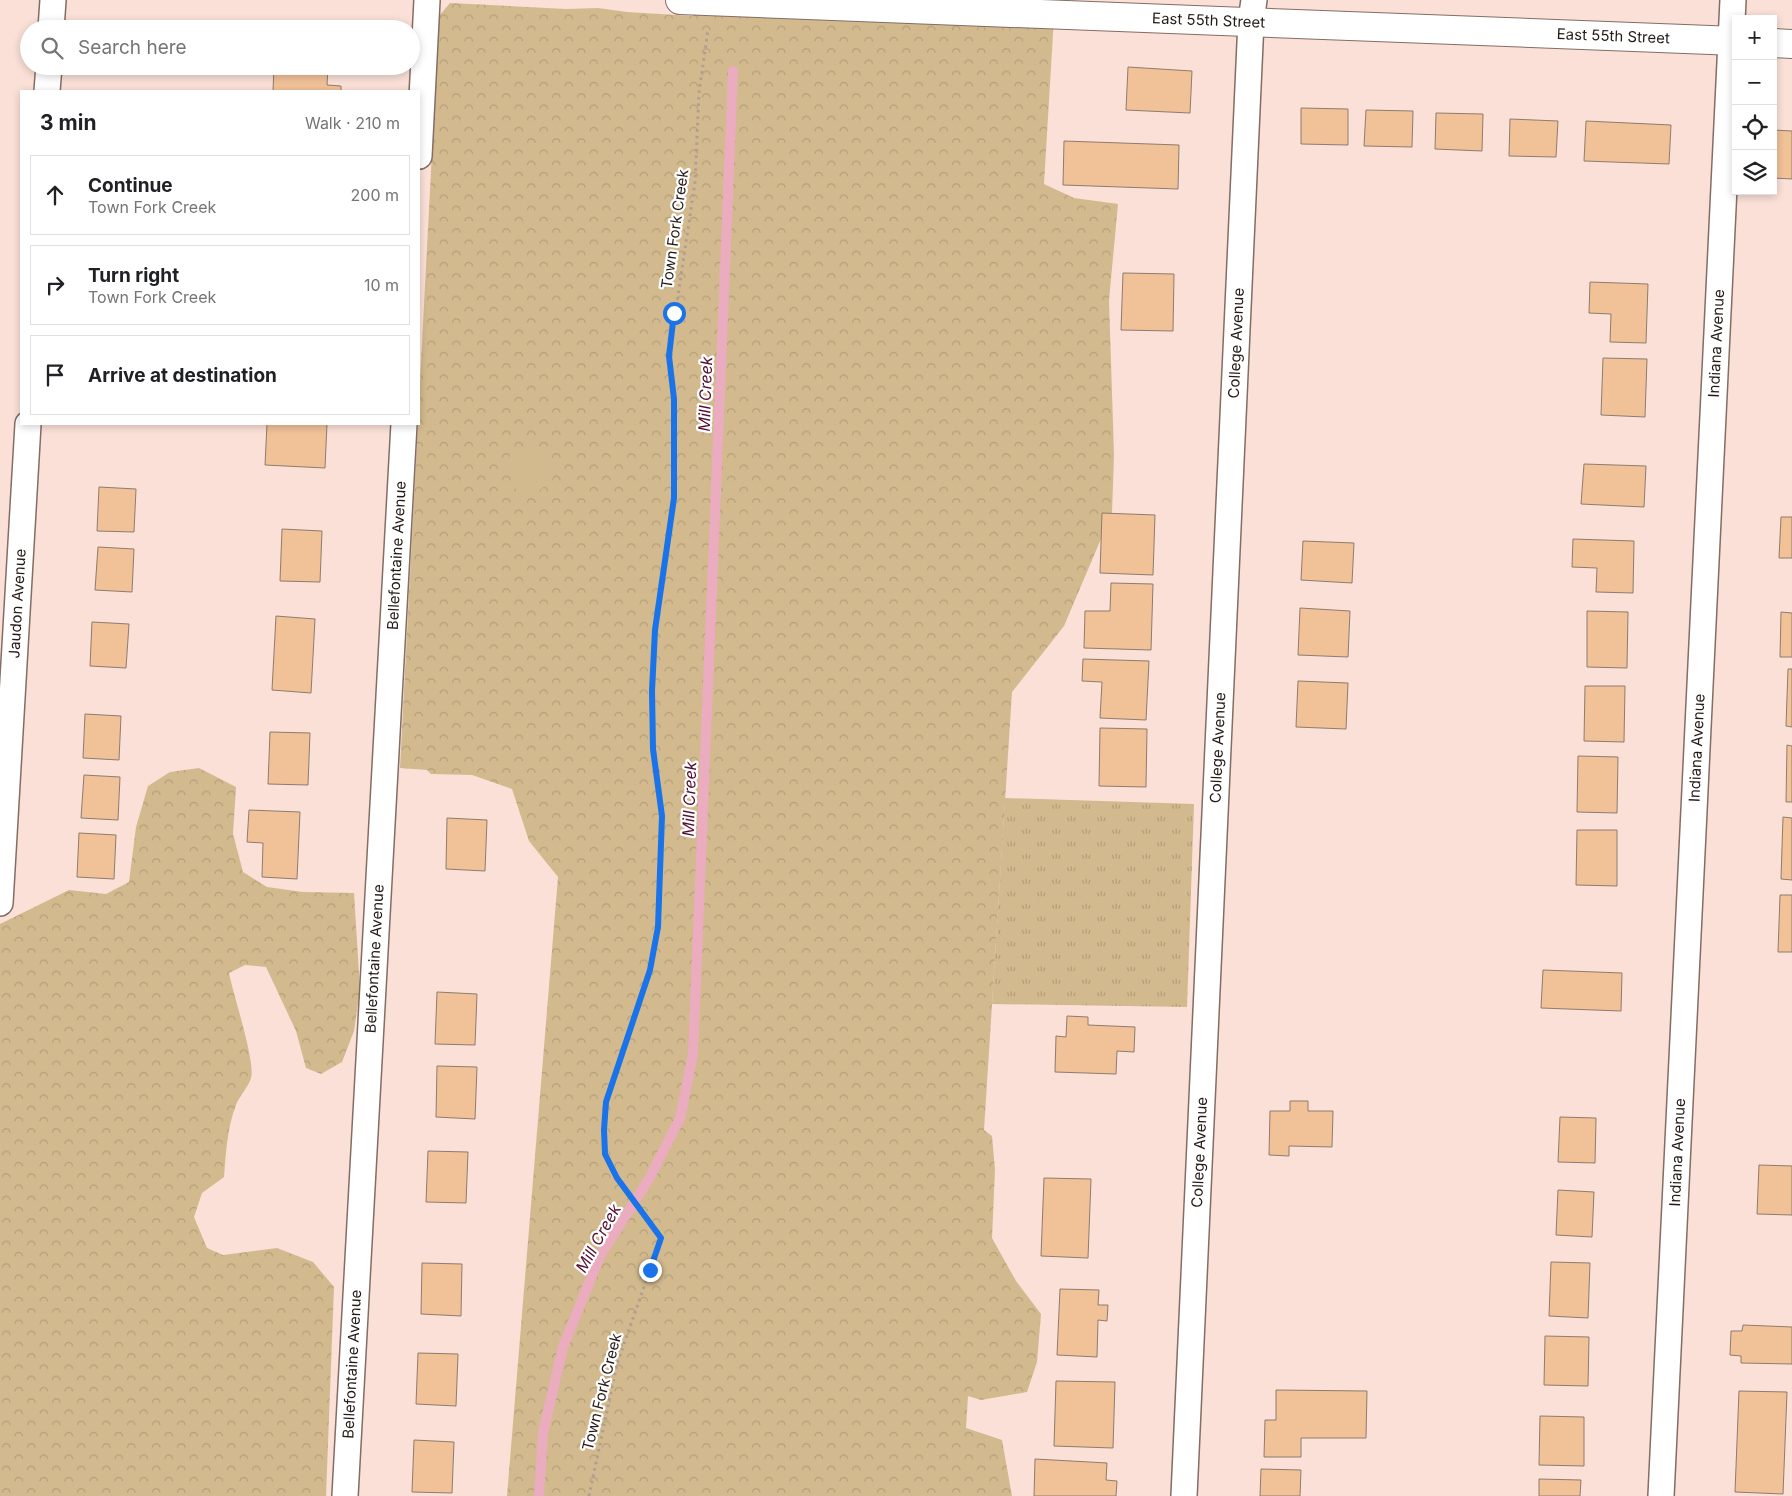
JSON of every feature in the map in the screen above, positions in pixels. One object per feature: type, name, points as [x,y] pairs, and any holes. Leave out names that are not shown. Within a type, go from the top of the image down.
[{"type":"main road","name":"East 55th Street","points":[[680,0],[1252,11],[1732,41]]},
{"type":"main road","points":[[1777,43],[1792,44]]},
{"type":"street","points":[[52,20],[53,0]]},
{"type":"street","points":[[420,136],[427,0]]},
{"type":"street","name":"Indiana Avenue","points":[[1734,0],[1734,15]]},
{"type":"street","name":"College Avenue","points":[[1184,1496],[1252,11]]},
{"type":"street","name":"Indiana Avenue","points":[[1661,1496],[1733,60]]},
{"type":"street","points":[[47,90],[48,75]]},
{"type":"street","name":"Jaudon Avenue","points":[[0,903],[28,425]]},
{"type":"street","name":"Bellefontaine Avenue","points":[[345,1496],[404,425]]},
{"type":"path","name":"Town Fork Creek","points":[[589,1496],[617,1364],[661,1238],[617,1178],[605,1154],[606,1102],[650,970],[658,927],[662,816],[653,749],[652,691],[655,630],[674,498],[674,399],[669,356],[695,182],[700,92],[709,23]]},
{"type":"green space","points":[[694,0],[1055,0],[1044,184],[1074,198],[1118,204],[1109,300],[1114,455],[1112,513],[1064,626],[1012,692],[984,1130],[992,1136],[995,1170],[992,1238],[1016,1281],[1041,1314],[1037,1362],[1027,1392],[981,1400],[968,1396],[966,1428],[1002,1440],[1012,1496],[507,1496],[558,877],[529,841],[512,789],[472,775],[431,774],[427,770],[400,768],[418,425],[420,425],[420,382],[439,16],[450,3],[566,9],[598,8],[627,12],[693,16]]},
{"type":"green space","points":[[521,447],[552,458],[556,468],[552,480],[535,494],[516,490],[513,481],[510,470],[511,451]]},
{"type":"green space","points":[[199,768],[236,787],[233,834],[243,872],[267,887],[303,892],[354,893],[360,990],[354,1031],[342,1062],[321,1074],[306,1068],[296,1031],[266,967],[245,965],[229,973],[250,1058],[251,1078],[237,1102],[233,1114],[227,1141],[224,1177],[202,1193],[194,1217],[207,1248],[223,1255],[277,1248],[313,1262],[334,1287],[326,1496],[0,1496],[0,924],[69,890],[106,894],[129,882],[136,827],[148,786],[170,772]]},
{"type":"green space","points":[[1005,798],[1194,804],[1187,1007],[992,1004]]},
{"type":"building","points":[[1128,67],[1192,71],[1190,113],[1126,110]]},
{"type":"building","points":[[274,75],[328,75],[327,85],[341,86],[341,90],[273,90]]},
{"type":"building","points":[[1301,108],[1348,109],[1348,145],[1301,144]]},
{"type":"building","points":[[1366,110],[1413,111],[1412,147],[1364,146]]},
{"type":"building","points":[[1436,113],[1483,114],[1482,151],[1435,149]]},
{"type":"building","points":[[1510,119],[1558,121],[1556,157],[1509,156]]},
{"type":"building","points":[[1586,121],[1671,125],[1669,164],[1584,161]]},
{"type":"building","points":[[1777,130],[1792,131],[1792,179],[1777,178]]},
{"type":"building","points":[[1064,141],[1179,145],[1178,189],[1063,185]]},
{"type":"building","points":[[1123,273],[1174,274],[1173,331],[1121,330]]},
{"type":"building","points":[[1590,282],[1648,284],[1646,343],[1610,342],[1611,314],[1589,313]]},
{"type":"building","points":[[1603,358],[1647,359],[1645,417],[1601,415]]},
{"type":"building","points":[[267,425],[327,425],[325,468],[265,465]]},
{"type":"building","points":[[1584,464],[1646,466],[1644,507],[1581,504]]},
{"type":"building","points":[[99,487],[136,489],[134,532],[97,531]]},
{"type":"building","points":[[1102,513],[1155,515],[1153,575],[1100,573]]},
{"type":"building","points":[[1781,517],[1792,517],[1792,558],[1779,558]]},
{"type":"building","points":[[282,529],[322,531],[320,582],[280,581]]},
{"type":"building","points":[[1573,539],[1634,541],[1633,593],[1596,592],[1597,568],[1572,567]]},
{"type":"building","points":[[1303,541],[1354,543],[1352,583],[1301,580]]},
{"type":"building","points":[[98,547],[134,549],[132,592],[95,590]]},
{"type":"building","points":[[1111,583],[1153,584],[1151,650],[1084,648],[1085,611],[1110,611]]},
{"type":"building","points":[[1300,608],[1350,611],[1348,657],[1298,655]]},
{"type":"building","points":[[1587,611],[1628,612],[1627,668],[1587,667]]},
{"type":"building","points":[[1781,612],[1792,613],[1792,657],[1780,657]]},
{"type":"building","points":[[276,616],[315,619],[311,693],[272,690]]},
{"type":"building","points":[[92,622],[129,624],[126,668],[90,666]]},
{"type":"building","points":[[1083,659],[1149,661],[1146,720],[1100,718],[1102,682],[1082,681]]},
{"type":"building","points":[[1788,669],[1792,669],[1792,727],[1786,726]]},
{"type":"building","points":[[1298,681],[1348,683],[1346,729],[1296,727]]},
{"type":"building","points":[[1585,686],[1625,686],[1624,742],[1584,741]]},
{"type":"building","points":[[85,714],[121,716],[119,760],[83,758]]},
{"type":"building","points":[[1100,728],[1147,729],[1146,787],[1099,786]]},
{"type":"building","points":[[270,732],[310,733],[308,785],[268,784]]},
{"type":"building","points":[[1787,745],[1792,746],[1792,802],[1786,802]]},
{"type":"building","points":[[1578,756],[1618,757],[1617,813],[1577,812]]},
{"type":"building","points":[[84,775],[120,777],[118,820],[81,818]]},
{"type":"building","points":[[249,810],[300,812],[297,879],[262,877],[263,843],[247,842]]},
{"type":"building","points":[[1783,817],[1792,818],[1792,880],[1781,879]]},
{"type":"building","points":[[447,818],[487,820],[485,871],[446,869]]},
{"type":"building","points":[[1577,830],[1617,830],[1617,886],[1576,885]]},
{"type":"building","points":[[79,833],[116,835],[114,879],[77,877]]},
{"type":"building","points":[[1780,895],[1792,895],[1792,952],[1778,952]]},
{"type":"building","points":[[1543,970],[1622,973],[1621,1011],[1541,1008]]},
{"type":"building","points":[[437,992],[477,994],[475,1045],[435,1044]]},
{"type":"building","points":[[1067,1016],[1088,1017],[1088,1025],[1135,1027],[1134,1052],[1117,1051],[1116,1074],[1055,1072],[1056,1036],[1066,1037]]},
{"type":"building","points":[[437,1066],[477,1067],[475,1119],[436,1117]]},
{"type":"building","points":[[1290,1101],[1308,1101],[1308,1111],[1333,1111],[1332,1147],[1289,1146],[1289,1156],[1269,1155],[1270,1111],[1290,1111]]},
{"type":"building","points":[[1560,1117],[1596,1118],[1595,1163],[1558,1162]]},
{"type":"building","points":[[428,1151],[468,1152],[466,1203],[426,1202]]},
{"type":"building","points":[[1759,1165],[1792,1166],[1792,1215],[1757,1214]]},
{"type":"building","points":[[1044,1178],[1091,1179],[1088,1258],[1041,1256]]},
{"type":"building","points":[[1558,1190],[1594,1192],[1592,1237],[1556,1235]]},
{"type":"building","points":[[1551,1262],[1590,1263],[1588,1318],[1549,1316]]},
{"type":"building","points":[[422,1263],[462,1264],[461,1316],[421,1314]]},
{"type":"building","points":[[1060,1289],[1099,1290],[1098,1305],[1108,1305],[1107,1321],[1098,1320],[1097,1357],[1057,1355]]},
{"type":"building","points":[[1743,1325],[1792,1327],[1792,1364],[1741,1363],[1741,1356],[1730,1355],[1731,1331],[1742,1331]]},
{"type":"building","points":[[1545,1336],[1589,1337],[1588,1386],[1544,1385]]},
{"type":"building","points":[[418,1353],[458,1354],[456,1406],[416,1404]]},
{"type":"building","points":[[1056,1381],[1115,1382],[1113,1448],[1054,1446]]},
{"type":"building","points":[[1276,1390],[1367,1391],[1366,1438],[1301,1438],[1301,1457],[1264,1457],[1265,1420],[1276,1420]]},
{"type":"building","points":[[1739,1391],[1787,1392],[1783,1494],[1735,1492]]},
{"type":"building","points":[[1540,1416],[1584,1417],[1584,1466],[1539,1465]]},
{"type":"building","points":[[414,1440],[454,1442],[452,1493],[412,1492]]},
{"type":"building","points":[[1035,1459],[1107,1463],[1106,1480],[1117,1481],[1116,1496],[1034,1496]]},
{"type":"building","points":[[1261,1469],[1301,1470],[1300,1496],[1260,1496]]},
{"type":"building","points":[[1539,1479],[1581,1480],[1580,1496],[1539,1496]]},
{"type":"waterway","name":"Mill Creek","points":[[539,1496],[543,1433],[563,1347],[600,1256],[649,1179],[680,1118],[693,1054],[733,71]]},
{"type":"route","points":[[650,1270],[661,1238],[617,1178],[605,1154],[604,1130],[606,1102],[650,970],[658,927],[662,816],[653,749],[652,691],[655,630],[674,498],[674,399],[669,356],[674,313]]}]
